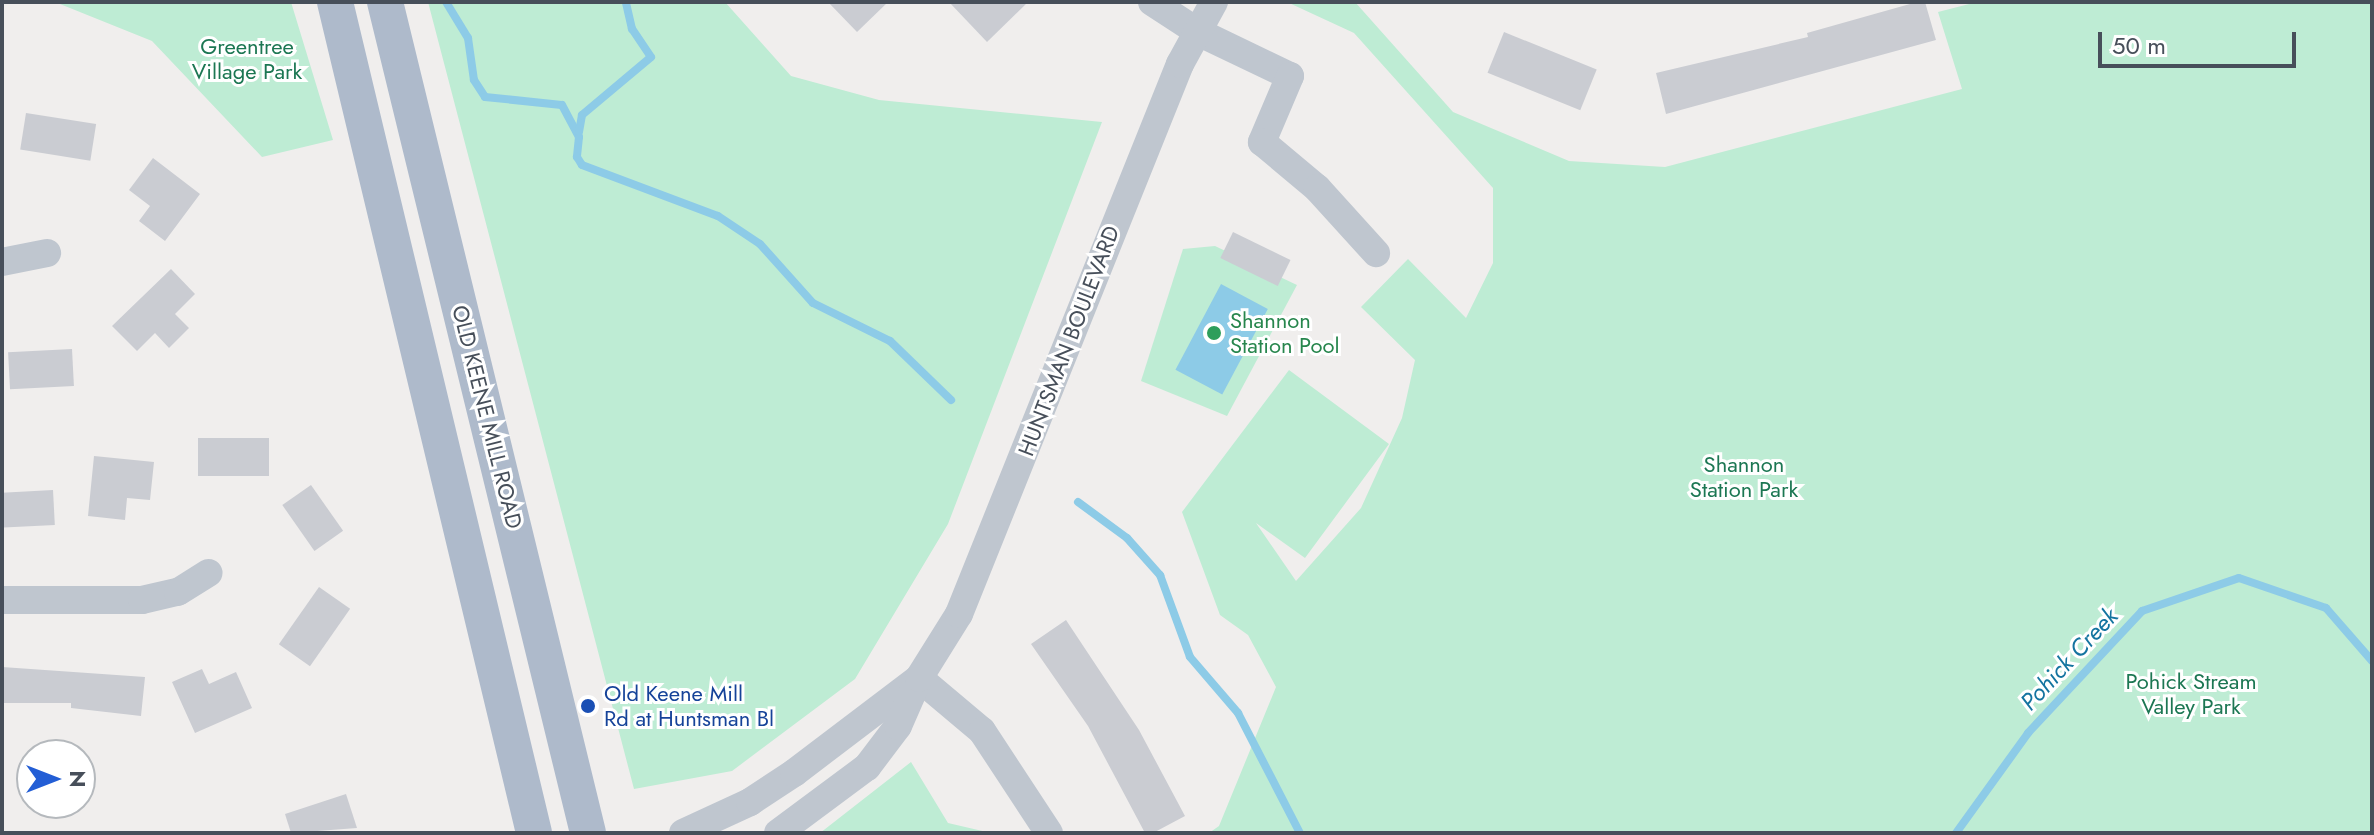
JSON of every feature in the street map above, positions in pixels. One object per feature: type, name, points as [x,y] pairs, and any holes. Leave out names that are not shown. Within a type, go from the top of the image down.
[{"type":"main road","points":[[335,2],[534,833]]},
{"type":"main road","name":"OLD KEENE MILL ROAD","points":[[385,2],[588,833]]},
{"type":"street","points":[[1152,2],[1198,32],[1290,76],[1262,142],[1317,188],[1376,253]]},
{"type":"street","name":"HUNTSMAN BOULEVARD","points":[[778,833],[867,767],[898,726],[919,678],[959,614],[986,553],[1125,197],[1214,2]]},
{"type":"street","points":[[2,262],[47,253]]},
{"type":"street","points":[[2,600],[142,600],[178,592],[208,573]]},
{"type":"street","points":[[919,678],[982,731],[1049,833]]},
{"type":"street","name":"HUNTSMAN BOULEVARD","points":[[683,833],[750,802],[794,773],[919,678]]},
{"type":"green space","name":"Greentree Village Park","points":[[55,2],[291,2],[333,140],[262,157],[152,41]]},
{"type":"green space","points":[[428,2],[725,2],[791,76],[879,100],[1102,122],[948,524],[855,679],[732,771],[634,789]]},
{"type":"green space","name":"Shannon Station Park","points":[[1287,2],[1355,2],[1453,112],[1569,161],[1665,167],[1962,89],[1938,12],[1977,2],[2372,2],[2372,833],[1209,833],[1219,826],[1276,687],[1248,635],[1220,615],[1182,512],[1289,370],[1389,444],[1305,558],[1256,523],[1296,581],[1361,508],[1402,418],[1415,360],[1361,307],[1408,259],[1466,318],[1493,263],[1493,188],[1354,33]]},
{"type":"green space","name":"Shannon Station Pool","points":[[1215,246],[1297,285],[1227,416],[1141,381],[1183,249]]},
{"type":"green space","points":[[911,762],[948,823],[991,833],[820,833]]},
{"type":"water","points":[[1221,284],[1268,309],[1222,395],[1175,370]]},
{"type":"building","points":[[828,2],[888,2],[857,32]]},
{"type":"building","points":[[949,2],[1028,2],[987,42]]},
{"type":"building","points":[[1925,2],[1936,40],[1666,114],[1656,73],[1808,37],[1807,33]]},
{"type":"building","points":[[1504,32],[1597,69],[1580,110],[1488,73]]},
{"type":"building","points":[[26,113],[96,124],[90,161],[20,150]]},
{"type":"building","points":[[153,158],[200,194],[165,241],[139,221],[150,206],[129,190]]},
{"type":"building","points":[[1233,232],[1291,260],[1278,286],[1220,258]]},
{"type":"building","points":[[171,269],[195,294],[175,314],[189,328],[169,348],[155,333],[137,351],[112,326]]},
{"type":"building","points":[[72,349],[74,386],[10,389],[8,352]]},
{"type":"building","points":[[198,438],[269,438],[269,476],[198,476]]},
{"type":"building","points":[[94,456],[154,462],[150,500],[127,498],[125,520],[88,516]]},
{"type":"building","points":[[311,485],[343,531],[314,551],[282,505]]},
{"type":"building","points":[[53,490],[55,525],[4,528],[2,493]]},
{"type":"building","points":[[319,587],[350,609],[310,666],[279,644]]},
{"type":"building","points":[[1066,620],[1139,730],[1185,816],[1153,833],[1145,833],[1088,726],[1031,644]]},
{"type":"building","points":[[2,667],[145,677],[141,716],[71,708],[71,703],[2,703]]},
{"type":"building","points":[[202,669],[209,684],[236,672],[252,708],[195,733],[172,682]]},
{"type":"building","points":[[346,794],[357,828],[291,833],[285,814]]},
{"type":"waterway","points":[[446,2],[468,38],[474,80],[485,97],[562,105],[579,137],[577,157],[582,165],[718,216],[760,244],[813,303],[890,341],[951,400]]},
{"type":"waterway","points":[[579,132],[582,115],[651,57],[632,29],[626,2]]},
{"type":"waterway","points":[[1078,502],[1127,538],[1160,575],[1190,657],[1238,713],[1300,833]]},
{"type":"waterway","name":"Pohick Creek","points":[[1956,833],[2028,733],[2142,611],[2239,578],[2326,608],[2372,661]]},
{"type":"place","name":"Shannon Station Pool","points":[[1214,333]]},
{"type":"place","name":"Old Keene Mill Rd at Huntsman Bl","points":[[588,706]]},
{"type":"park label","name":"Pohick Stream Valley Park","points":[[2191,694]]}]
